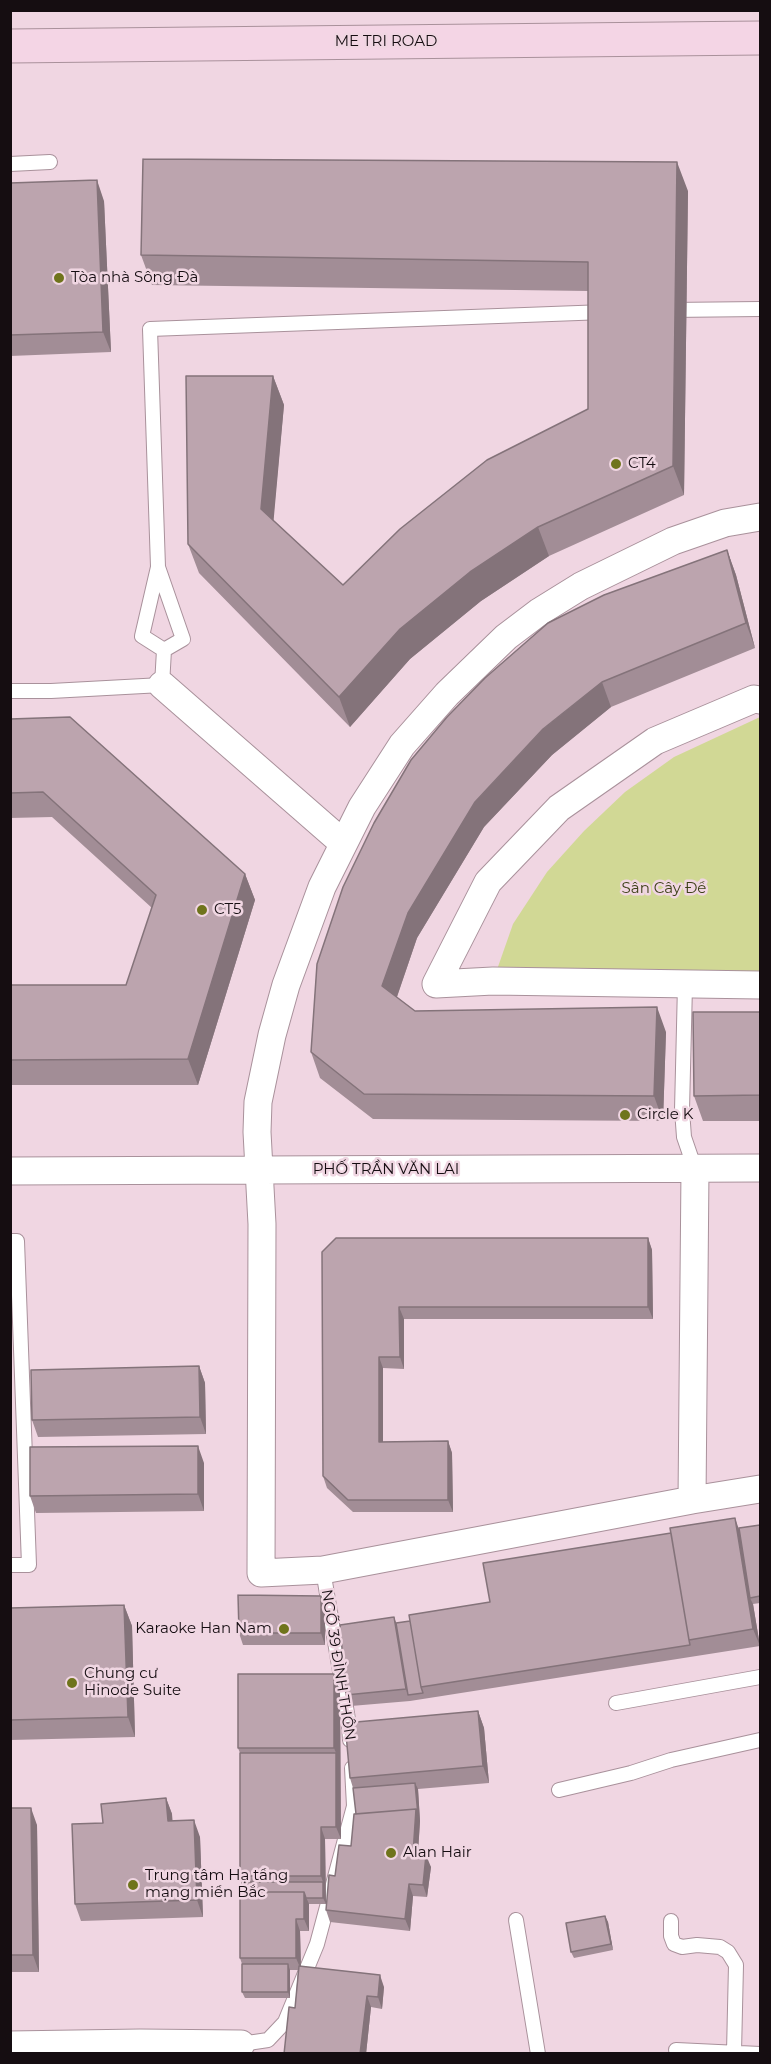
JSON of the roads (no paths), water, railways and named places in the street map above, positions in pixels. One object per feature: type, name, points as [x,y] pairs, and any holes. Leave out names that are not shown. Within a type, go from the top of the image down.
[{"type":"main road","name":"ME TRI ROAD","points":[[10,46],[760,38]]},
{"type":"street","points":[[760,518],[725,523],[673,541],[581,586],[531,618],[472,668],[422,720],[402,745],[362,807],[322,887],[286,985],[272,1035],[258,1102],[258,1171],[262,1224],[261,1573],[323,1570],[760,1489]]},
{"type":"street","points":[[162,685],[343,843]]},
{"type":"street","points":[[760,700],[754,699],[655,741],[559,808],[488,882],[436,984],[493,981],[760,985]]},
{"type":"street","name":"PHỐ TRẦN VĂN LAI","points":[[10,1171],[760,1168]]},
{"type":"street","points":[[692,1500],[695,1169]]},
{"type":"street","points":[[10,2045],[241,2049]]},
{"type":"lane","points":[[10,164],[50,162]]},
{"type":"lane","points":[[653,311],[760,309]]},
{"type":"lane","points":[[164,650],[142,636],[158,567],[150,329],[617,312]]},
{"type":"lane","points":[[158,567],[183,639],[164,650]]},
{"type":"lane","points":[[10,691],[162,685],[164,650]]},
{"type":"lane","points":[[685,985],[682,1110],[684,1137],[695,1169]]},
{"type":"lane","points":[[10,1240],[17,1241],[29,1565],[10,1565]]},
{"type":"lane","name":"NGÕ 39 ĐÌNH THÔN","points":[[241,2049],[268,2040],[285,2022],[317,1944],[354,1806],[349,1725],[323,1570]]},
{"type":"lane","points":[[616,1703],[760,1677]]},
{"type":"lane","points":[[559,1790],[631,1773],[671,1760],[760,1740]]},
{"type":"lane","points":[[516,1920],[538,2054]]},
{"type":"lane","points":[[671,1921],[671,1936],[674,1944],[682,1947],[697,1945],[720,1947],[728,1952],[735,1965],[734,2052]]},
{"type":"lane","points":[[675,2050],[760,2054]]},
{"type":"place","name":"Tòa nhà Sông Đà","points":[[59,278]]},
{"type":"place","name":"CT4","points":[[616,464]]},
{"type":"place","name":"CT5","points":[[202,910]]},
{"type":"place","name":"Circle K","points":[[625,1115]]},
{"type":"place","name":"Karaoke Han Nam","points":[[284,1629]]},
{"type":"place","name":"Chung cư Hinode Suite","points":[[72,1683]]},
{"type":"place","name":"Alan Hair","points":[[391,1853]]},
{"type":"place","name":"Trung tâm Hạ tầng mạng miền Bắc","points":[[133,1885]]},
{"type":"park label","name":"Sân Cây Đề","points":[[664,889]]}]
